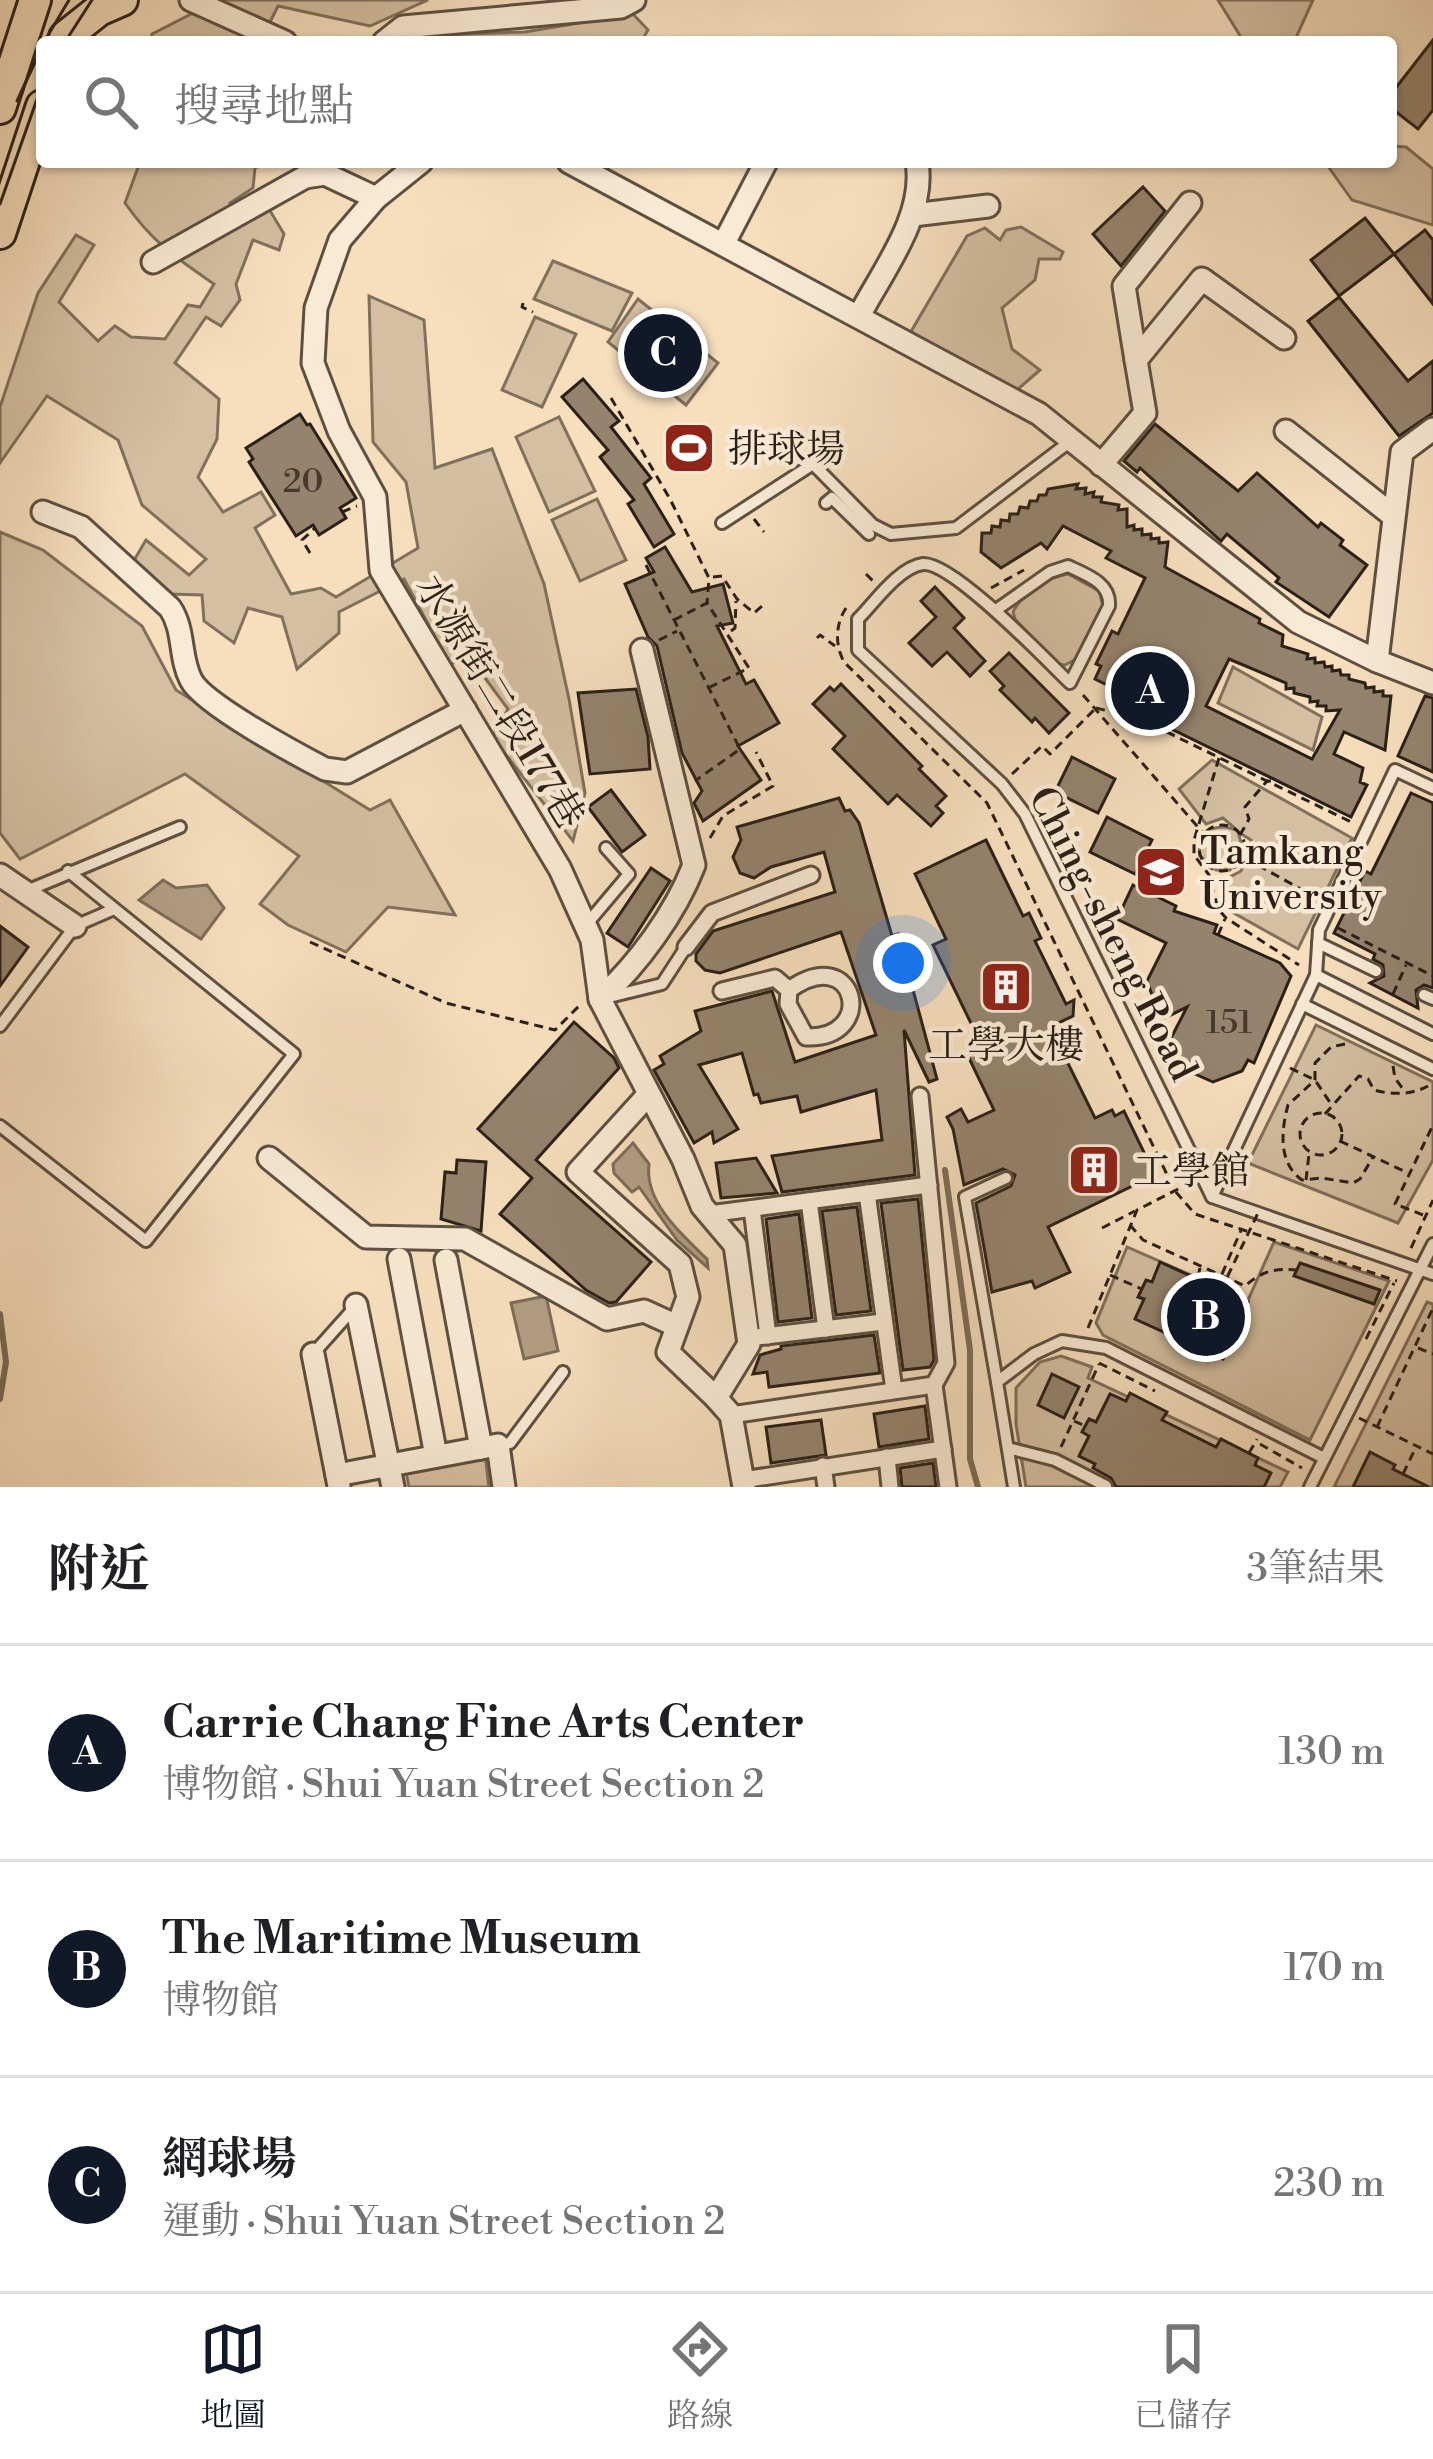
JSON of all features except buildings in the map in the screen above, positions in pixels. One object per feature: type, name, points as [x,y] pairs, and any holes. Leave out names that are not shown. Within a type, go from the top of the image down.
[{"type":"main road","points":[[65,36],[77,0]]},
{"type":"main road","points":[[69,36],[99,10],[122,0]]},
{"type":"main road","points":[[0,108],[34,1]]},
{"type":"main road","points":[[0,232],[36,124]]},
{"type":"street","points":[[191,0],[272,36]]},
{"type":"street","points":[[392,36],[403,27],[621,7],[634,0]]},
{"type":"street","name":"水源街二段177巷","points":[[414,168],[376,198],[340,241],[316,308],[313,363],[339,431],[375,497],[381,570],[560,869],[592,940],[600,999],[683,1159],[702,1206],[734,1246],[758,1337]]},
{"type":"street","points":[[580,168],[1039,414],[1298,622],[1377,662],[1433,682]]},
{"type":"street","points":[[724,243],[763,168]]},
{"type":"street","points":[[859,316],[913,215],[918,168]]},
{"type":"street","points":[[153,262],[305,177],[325,174],[376,198]]},
{"type":"street","points":[[1101,465],[1145,413],[1124,286],[1190,203]]},
{"type":"street","points":[[913,215],[988,206]]},
{"type":"street","points":[[1136,360],[1202,279],[1284,338]]},
{"type":"street","points":[[1286,431],[1392,515]]},
{"type":"street","points":[[1377,662],[1402,452],[1430,435]]},
{"type":"street","points":[[43,512],[81,527],[170,608],[179,621],[191,681],[208,699],[325,769],[347,772],[465,710]]},
{"type":"street","points":[[600,999],[619,982],[682,894],[694,865],[642,650]]},
{"type":"street","points":[[0,874],[75,926]]},
{"type":"street","points":[[686,946],[712,913],[811,875]]},
{"type":"street","points":[[813,976],[835,976],[844,981],[853,1006],[849,1021],[837,1031],[806,1037],[788,1004],[790,990],[813,976]]},
{"type":"street","points":[[722,991],[775,977],[790,990]]},
{"type":"street","points":[[648,1095],[578,1172],[680,1264],[688,1297],[668,1352],[724,1406],[743,1484],[823,1466],[943,1449]]},
{"type":"street","points":[[920,1096],[946,1363],[934,1385],[948,1487]]},
{"type":"street","points":[[269,1158],[366,1237],[465,1239],[607,1319],[644,1310],[677,1326]]},
{"type":"street","points":[[710,1214],[929,1185]]},
{"type":"street","points":[[867,1193],[894,1390]]},
{"type":"street","points":[[809,1202],[826,1328]]},
{"type":"street","points":[[752,1209],[758,1337]]},
{"type":"street","points":[[399,1259],[436,1456]]},
{"type":"street","points":[[446,1260],[489,1447],[504,1487]]},
{"type":"street","points":[[356,1305],[391,1476]]},
{"type":"street","points":[[724,1406],[749,1344],[758,1337],[883,1322]]},
{"type":"street","points":[[313,1354],[338,1481],[391,1476],[436,1456],[489,1447]]},
{"type":"street","points":[[724,1406],[934,1385]]},
{"type":"street","points":[[886,1457],[890,1487]]},
{"type":"street","points":[[823,1466],[826,1487]]},
{"type":"lane","points":[[854,530],[891,534],[956,528],[1072,440]]},
{"type":"lane","points":[[722,523],[813,464],[873,525],[891,534]]},
{"type":"lane","points":[[826,503],[832,498],[868,534]]},
{"type":"lane","name":"Ching-sheng Road","points":[[1070,683],[996,610],[934,566],[920,564],[906,571],[858,619],[858,650],[1003,784],[1025,814],[1212,1197]]},
{"type":"lane","points":[[996,610],[1050,572],[1068,566],[1106,588],[1108,606],[1070,683]]},
{"type":"lane","points":[[1427,1272],[1212,1197],[1316,975],[1319,930],[1335,910],[1395,770],[1433,788]]},
{"type":"lane","points":[[24,892],[180,826]]},
{"type":"lane","points":[[586,925],[629,874],[606,848]]},
{"type":"lane","points":[[0,1126],[146,1241],[294,1054],[68,871]]},
{"type":"lane","points":[[0,1026],[75,926],[112,910]]},
{"type":"lane","points":[[1318,943],[1376,971]]},
{"type":"lane","points":[[600,999],[662,984],[686,946]]},
{"type":"lane","points":[[1316,975],[1433,1034]]},
{"type":"lane","points":[[1302,1004],[1433,1069]]},
{"type":"lane","points":[[1006,1178],[965,1197],[1014,1487]]},
{"type":"lane","points":[[1310,1487],[1427,1272],[1433,1244]]},
{"type":"lane","points":[[313,1354],[356,1305]]},
{"type":"lane","points":[[997,1382],[1034,1354],[1062,1341],[1106,1348],[1324,1458]]},
{"type":"lane","points":[[489,1447],[511,1443],[563,1372]]},
{"type":"lane","points":[[1008,1448],[1055,1460],[1106,1486]]},
{"type":"path","points":[[523,303],[533,311]]},
{"type":"path","points":[[610,398],[670,499],[709,578],[706,603],[749,668],[709,688]]},
{"type":"path","points":[[310,554],[302,540],[315,528]]},
{"type":"path","points":[[646,565],[740,749],[678,792]]},
{"type":"path","points":[[866,574],[875,583]]},
{"type":"path","points":[[709,578],[722,576],[736,599],[754,613],[762,606]]},
{"type":"path","points":[[728,632],[735,628],[736,599]]},
{"type":"path","points":[[674,620],[706,603]]},
{"type":"path","points":[[836,604],[843,611]]},
{"type":"path","points":[[817,638],[820,634],[837,647]]},
{"type":"path","points":[[1070,683],[1204,834]]},
{"type":"path","points":[[1003,784],[1042,746],[1050,754],[1096,708]]},
{"type":"path","points":[[1096,708],[1138,718],[1367,830]]},
{"type":"path","points":[[694,865],[723,816],[773,786],[756,752]]},
{"type":"path","points":[[1219,758],[1196,824],[1194,856],[1209,875],[1218,909],[1226,918],[1316,975]]},
{"type":"path","points":[[1243,857],[1240,835],[1250,819],[1245,807],[1267,781],[1276,781]]},
{"type":"path","points":[[1240,835],[1224,826],[1204,834],[1199,848],[1209,867],[1230,869],[1243,857]]},
{"type":"path","points":[[1243,857],[1335,910],[1335,926],[1433,976]]},
{"type":"path","points":[[1217,935],[1226,918]]},
{"type":"path","points":[[310,941],[446,1003],[555,1030],[581,1004],[600,999]]},
{"type":"path","points":[[1386,1011],[1407,963]]},
{"type":"path","points":[[1358,1032],[1353,1043],[1331,1047],[1315,1063],[1315,1080],[1288,1105],[1283,1154],[1290,1172],[1306,1181],[1322,1178],[1353,1184],[1373,1156]]},
{"type":"path","points":[[1399,1052],[1393,1066],[1404,1090]]},
{"type":"path","points":[[1276,1060],[1315,1080],[1333,1106]]},
{"type":"path","points":[[1325,1114],[1360,1076],[1374,1090],[1392,1095],[1418,1092],[1433,1079]]},
{"type":"path","points":[[1313,1114],[1325,1114],[1339,1124],[1340,1141],[1328,1154],[1310,1152],[1300,1137],[1302,1123],[1313,1114]]},
{"type":"path","points":[[1426,1216],[1395,1204],[1433,1125]]},
{"type":"path","points":[[1340,1141],[1409,1174]]},
{"type":"path","points":[[1306,1181],[1304,1167],[1310,1152]]},
{"type":"path","points":[[1102,1228],[1204,1177]]},
{"type":"path","points":[[1404,1264],[1433,1200]]},
{"type":"path","points":[[1083,1339],[1137,1210]]},
{"type":"path","points":[[1224,1289],[1258,1213]]},
{"type":"path","points":[[1130,1226],[1143,1240],[1245,1286],[1277,1268],[1297,1270]]},
{"type":"path","points":[[1222,1276],[1242,1228]]},
{"type":"path","points":[[1201,1266],[1198,1276],[1224,1289]]},
{"type":"path","points":[[1110,1275],[1142,1289]]},
{"type":"path","points":[[1224,1289],[1233,1280]]},
{"type":"path","points":[[1377,1296],[1386,1299]]},
{"type":"path","points":[[1377,1427],[1433,1308]]},
{"type":"path","points":[[1415,1346],[1433,1354]]},
{"type":"path","points":[[1067,1432],[1099,1364],[1166,1396]]},
{"type":"path","points":[[1347,1412],[1433,1454]]},
{"type":"path","points":[[1072,1421],[1085,1426]]},
{"type":"path","points":[[1256,1442],[1302,1468]]},
{"type":"path","points":[[1403,1474],[1417,1446]]},
{"type":"shaded area","points":[[196,0],[428,0],[370,26],[278,6],[268,26],[256,36],[152,36],[193,13]]},
{"type":"shaded area","points":[[1218,0],[1313,0],[1297,36],[1240,36]]},
{"type":"shaded area","points":[[633,14],[648,30],[644,36],[439,35],[525,32]]},
{"type":"shaded area","points":[[1397,146],[1406,147],[1433,169],[1433,225],[1352,200],[1329,168],[1397,168]]},
{"type":"shaded area","points":[[138,168],[255,168],[253,188],[230,203],[244,219],[269,209],[284,234],[279,250],[253,240],[236,284],[240,300],[221,326],[206,317],[175,363],[219,399],[217,439],[198,477],[223,512],[261,492],[275,515],[255,528],[291,594],[321,588],[336,597],[418,548],[406,482],[373,442],[369,296],[424,320],[435,468],[492,449],[544,584],[585,793],[573,841],[492,737],[508,709],[468,655],[450,665],[404,579],[339,612],[339,633],[297,669],[282,617],[248,608],[234,643],[204,621],[202,595],[167,594],[133,562],[146,540],[189,575],[206,559],[142,505],[118,440],[47,396],[0,463],[0,407],[38,293],[76,235],[94,245],[59,302],[98,341],[115,326],[131,337],[165,339],[188,305],[200,307],[214,284],[165,248],[125,203]]},
{"type":"shaded area","points":[[1021,227],[1063,252],[1060,259],[1039,259],[1035,280],[1002,308],[1012,349],[1040,370],[1017,390],[909,335],[967,236],[985,228],[1000,240],[1006,230]]},
{"type":"shaded area","points":[[553,261],[632,293],[612,331],[534,299]]},
{"type":"shaded area","points":[[638,299],[718,363],[686,405],[608,342]]},
{"type":"shaded area","points":[[535,317],[576,334],[542,407],[502,390]]},
{"type":"shaded area","points":[[559,417],[595,491],[549,512],[516,437]]},
{"type":"shaded area","points":[[597,499],[626,560],[580,581],[552,520]]},
{"type":"shaded area","points":[[0,532],[43,550],[142,626],[176,690],[370,810],[390,800],[455,915],[388,907],[346,952],[288,925],[260,904],[299,856],[185,774],[20,859],[0,833]]},
{"type":"shaded area","points":[[1068,574],[1099,591],[1103,606],[1078,658],[1065,665],[1057,664],[1013,612],[1036,587]]},
{"type":"shaded area","points":[[1233,667],[1322,717],[1313,750],[1218,703]]},
{"type":"shaded area","points":[[1212,760],[1352,838],[1298,949],[1232,912],[1224,880],[1241,871],[1251,840],[1238,832],[1244,853],[1230,870],[1216,870],[1200,856],[1201,839],[1210,830],[1238,831],[1223,818],[1206,824],[1179,789]]},
{"type":"shaded area","points":[[163,880],[176,888],[207,885],[224,908],[201,939],[139,900]]},
{"type":"shaded area","points":[[1316,1025],[1433,1082],[1433,1160],[1398,1223],[1248,1163]]},
{"type":"shaded area","points":[[633,1143],[649,1164],[652,1192],[659,1204],[707,1259],[708,1268],[677,1240],[639,1187],[632,1192],[614,1173],[613,1164]]},
{"type":"shaded area","points":[[1274,1242],[1389,1281],[1310,1440],[1103,1335],[1096,1323],[1127,1247],[1248,1300]]},
{"type":"shaded area","points":[[546,1296],[558,1351],[524,1359],[511,1303]]},
{"type":"shaded area","points":[[1427,1302],[1433,1304],[1433,1487],[1334,1487]]},
{"type":"shaded area","points":[[1061,1356],[1092,1367],[1088,1378],[1288,1472],[1280,1487],[1026,1487],[1016,1424],[1016,1388],[1040,1362]]},
{"type":"shaded area","points":[[485,1454],[489,1487],[409,1487],[406,1472]]},
{"type":"waterway","points":[[945,1170],[970,1350],[970,1459],[978,1487]]},
{"type":"waterway","points":[[0,1314],[6,1362],[0,1399]]},
{"type":"tram line","points":[[48,36],[69,0]]},
{"type":"tram line","points":[[69,36],[92,0]]},
{"type":"tram line","points":[[17,101],[36,60]]},
{"type":"tram line","points":[[0,204],[36,102]]},
{"type":"place","name":"網球場","points":[[663,353]]},
{"type":"place","name":"排球場","points":[[689,448]]},
{"type":"place","name":"Carrie Chang Fine Arts Center","points":[[1150,691]]},
{"type":"place","name":"Tamkang University","points":[[1161,872]]},
{"type":"place","name":"工學大樓","points":[[1006,987]]},
{"type":"place","name":"工學館","points":[[1094,1170]]},
{"type":"place","name":"The Maritime Museum","points":[[1206,1317]]}]
